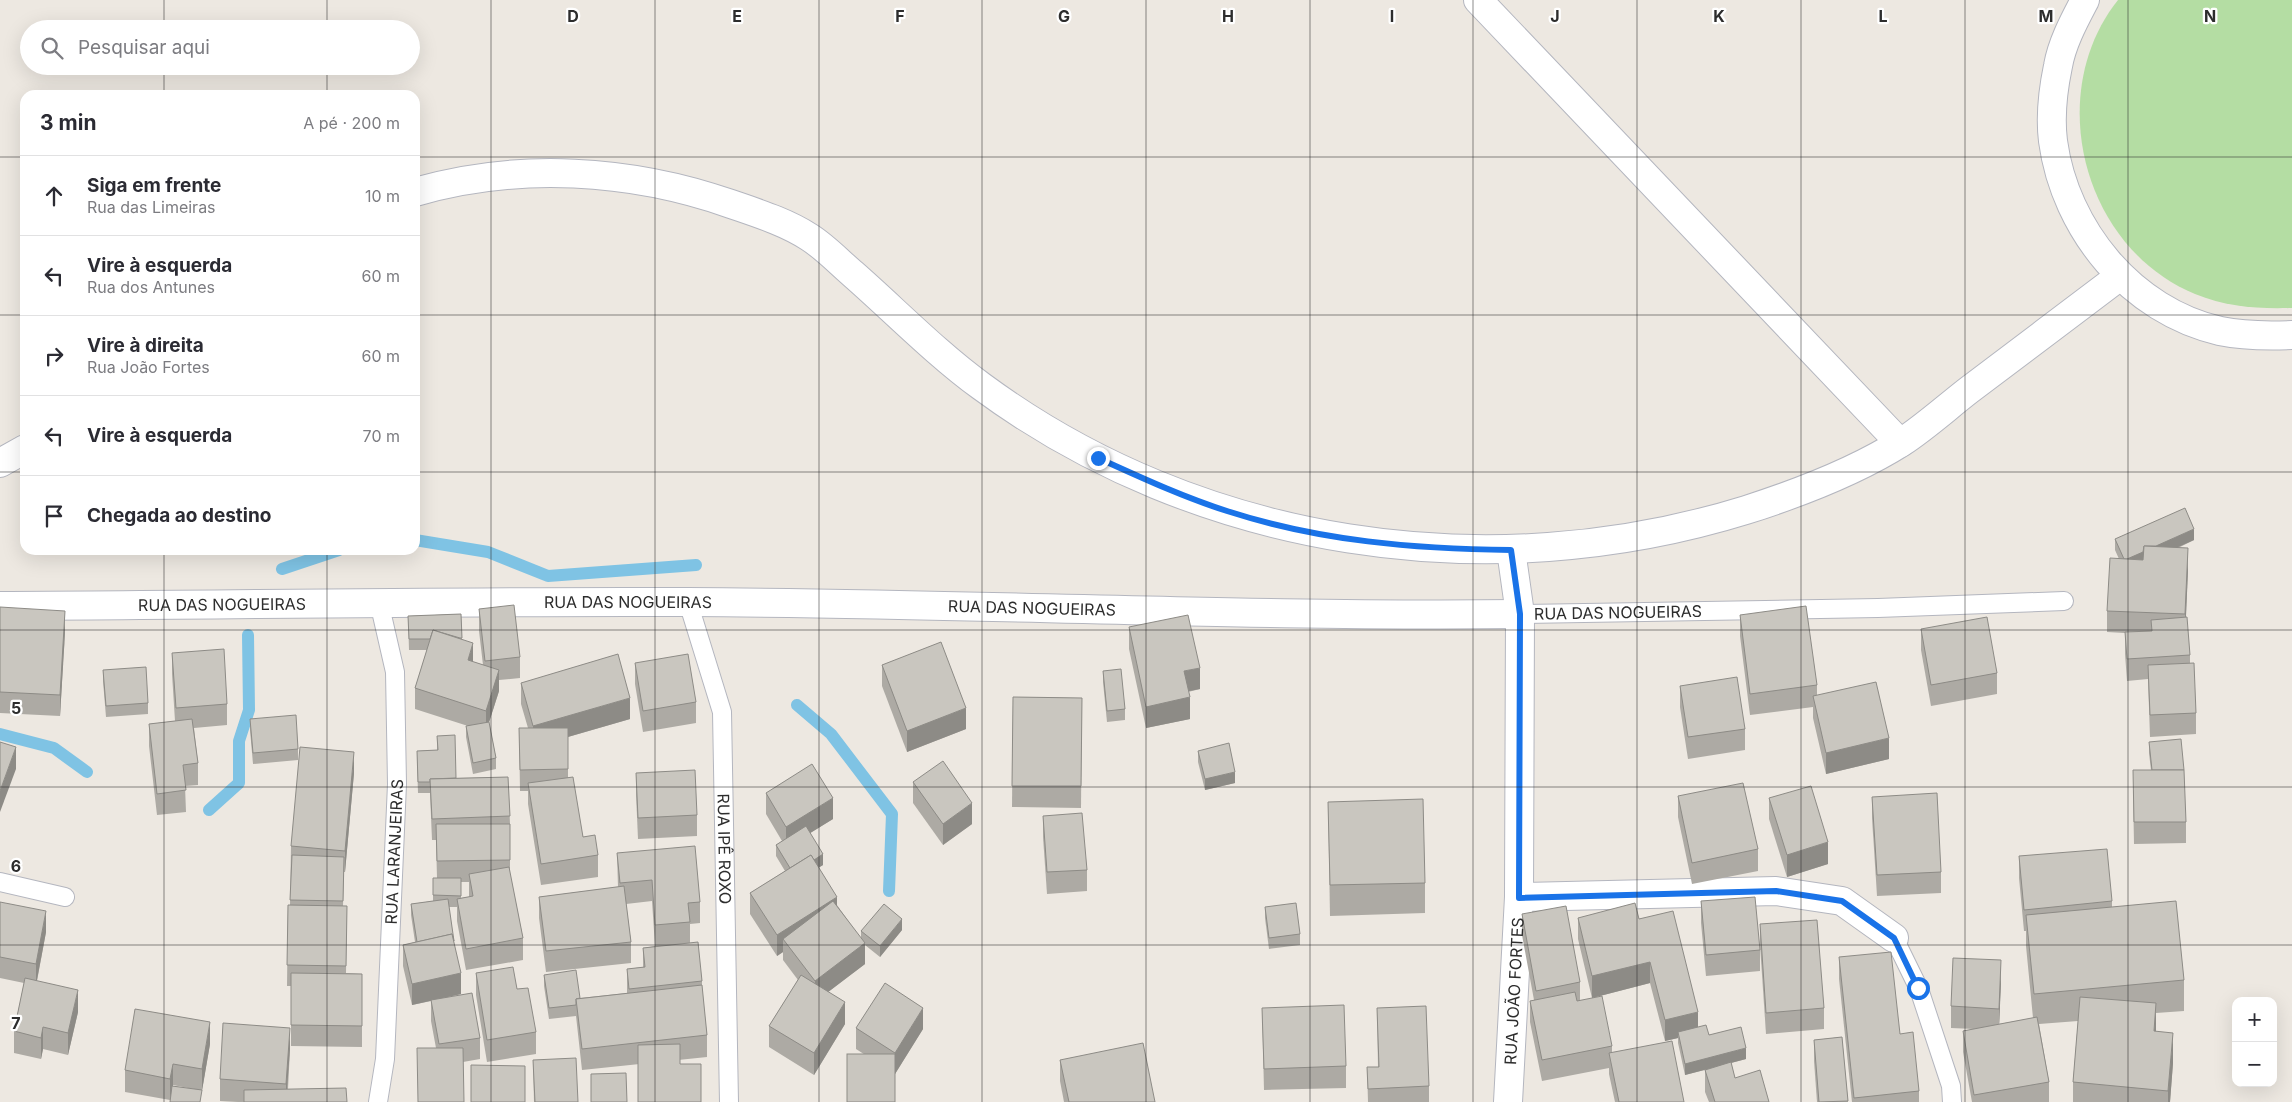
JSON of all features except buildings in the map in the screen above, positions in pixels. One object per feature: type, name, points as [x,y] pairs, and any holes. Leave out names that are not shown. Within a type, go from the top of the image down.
[{"type":"street","points":[[1478,0],[1900,443]]},
{"type":"street","points":[[2065,0],[2070,28]]},
{"type":"street","points":[[2085,0],[2070,28],[2058,64],[2052,103],[2053,141],[2061,179],[2075,214],[2095,247],[2120,276],[2150,300],[2184,318],[2220,330],[2258,336],[2292,335]]},
{"type":"street","points":[[420,191],[485,177],[540,173],[596,175],[642,181],[706,195],[759,213],[809,237],[979,384],[1036,423],[1090,453],[1162,487],[1227,511],[1295,529],[1364,542],[1432,549],[1511,550],[1571,546],[1640,537],[1708,522],[1774,501],[1838,474],[1900,443],[2120,276]]},
{"type":"street","points":[[0,463],[20,452]]},
{"type":"street","name":"RUA JOÃO FORTES","points":[[1508,1102],[1519,898],[1520,614],[1511,550]]},
{"type":"street","name":"RUA DAS NOGUEIRAS","points":[[0,606],[379,602],[688,602],[1520,614]]},
{"type":"street","points":[[1519,898],[1776,891],[1842,901],[1894,938]]},
{"type":"lane","name":"RUA DAS NOGUEIRAS","points":[[1520,614],[1878,608],[2064,601]]},
{"type":"lane","name":"RUA LARANJEIRAS","points":[[378,1102],[385,1059],[397,784],[395,672],[379,602]]},
{"type":"lane","name":"RUA IPÊ ROXO","points":[[688,602],[722,712],[729,1102]]},
{"type":"lane","points":[[0,882],[65,897]]},
{"type":"lane","points":[[1894,938],[1918,988],[1951,1086],[1952,1102]]},
{"type":"green space","points":[[2118,0],[2292,0],[2292,308],[2243,306],[2219,302],[2195,294],[2156,272],[2125,242],[2102,206],[2086,165],[2080,122],[2083,79],[2095,38]]},
{"type":"waterway","points":[[420,541],[488,552],[548,576],[696,565]]},
{"type":"waterway","points":[[282,569],[324,555]]},
{"type":"waterway","points":[[209,810],[239,783],[239,741],[249,710],[248,635]]},
{"type":"waterway","points":[[797,705],[831,734],[892,814],[889,891]]},
{"type":"waterway","points":[[0,734],[54,748],[87,772]]},
{"type":"route","points":[[1098,458],[1162,487],[1227,511],[1295,529],[1364,542],[1432,549],[1511,550],[1520,614],[1519,898],[1776,891],[1842,901],[1894,938],[1918,988]]}]
